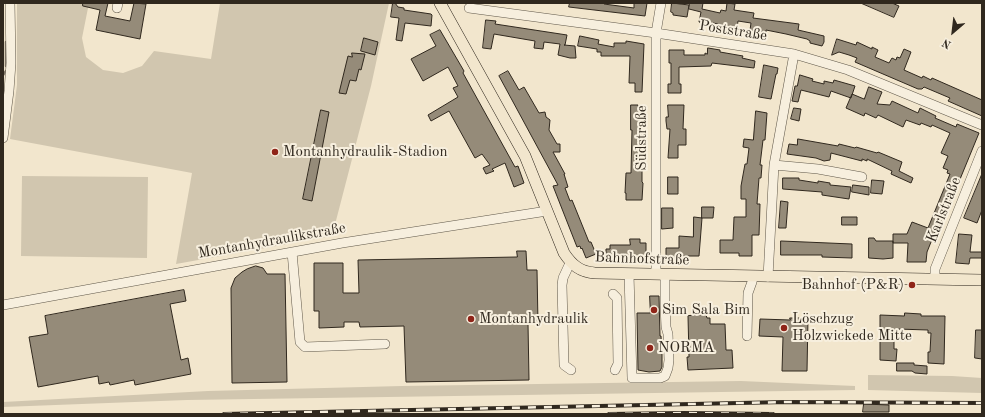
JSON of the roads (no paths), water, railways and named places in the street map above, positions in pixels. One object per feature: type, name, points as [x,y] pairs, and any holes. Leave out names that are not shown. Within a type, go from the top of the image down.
[{"type":"main road","points":[[440,3],[525,156],[564,253],[570,263]]},
{"type":"main road","name":"Bahnhofstraße","points":[[570,263],[587,272],[629,274],[982,280]]},
{"type":"street","points":[[3,138],[10,84],[10,3]]},
{"type":"street","name":"Südstraße","points":[[629,274],[632,378],[660,378],[665,376],[668,370],[668,337],[660,274],[656,33],[660,3]]},
{"type":"street","name":"Poststraße","points":[[469,8],[656,33],[794,54],[848,70],[982,125]]},
{"type":"street","points":[[768,277],[774,165],[794,54]]},
{"type":"street","name":"Karlstraße","points":[[935,279],[935,269],[982,152]]},
{"type":"street","points":[[774,165],[818,169],[862,177]]},
{"type":"street","name":"Montanhydraulikstraße","points":[[3,305],[342,243],[547,211]]},
{"type":"street","points":[[292,252],[300,342],[305,347],[385,344]]},
{"type":"street","points":[[570,263],[563,278],[562,285],[564,365],[571,370]]},
{"type":"street","points":[[747,336],[748,293],[753,276]]},
{"type":"street","points":[[613,294],[617,298],[618,364],[615,370]]},
{"type":"waterway","points":[[6,42],[6,66]]},
{"type":"waterway","points":[[3,75],[6,71]]},
{"type":"railway","points":[[224,414],[786,402],[982,403]]},
{"type":"railway","points":[[609,414],[773,414]]},
{"type":"place","name":"Montanhydraulik-Stadion","points":[[275,152]]},
{"type":"place","name":"Bahnhof (P&R)","points":[[912,285]]},
{"type":"place","name":"Sim Sala Bim","points":[[654,310]]},
{"type":"place","name":"Montanhydraulik","points":[[471,319]]},
{"type":"place","name":"Löschzug Holzwickede Mitte","points":[[784,328]]},
{"type":"place","name":"NORMA","points":[[650,348]]}]
